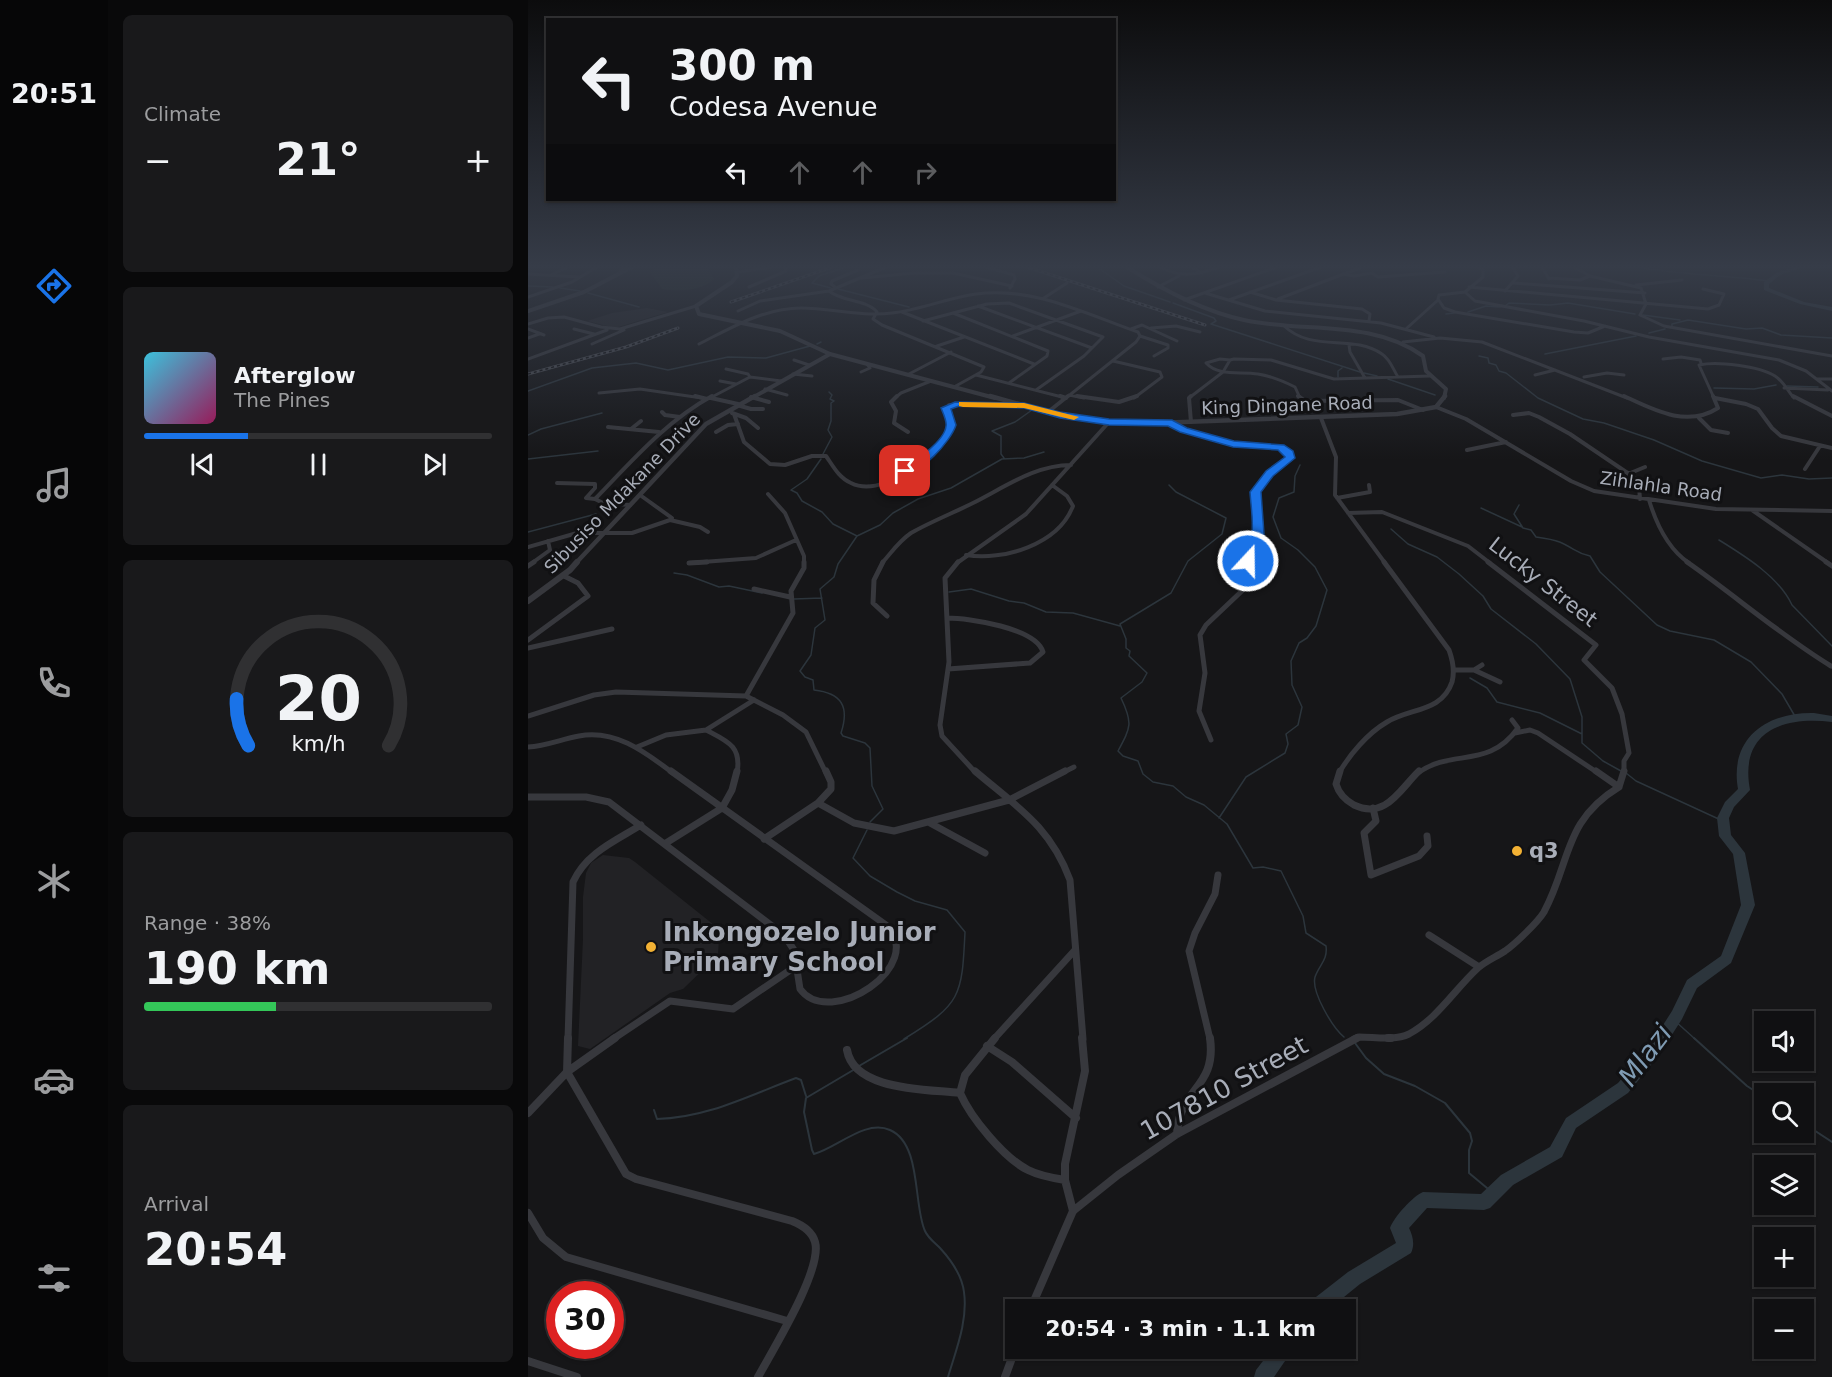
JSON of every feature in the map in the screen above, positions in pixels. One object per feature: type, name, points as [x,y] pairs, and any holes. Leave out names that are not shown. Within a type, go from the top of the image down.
[{"type":"street","points":[[534,331],[542,334]]},
{"type":"street","points":[[584,331],[596,334]]},
{"type":"street","points":[[528,359],[603,331]]},
{"type":"street","points":[[591,344],[620,331]]},
{"type":"street","points":[[699,344],[723,331]]},
{"type":"street","name":"King Dingane Road","points":[[775,331],[792,335],[830,354],[1048,412],[1109,422],[1172,423],[1321,418],[1423,411],[1436,407]]},
{"type":"street","points":[[898,331],[982,365],[983,370],[954,387]]},
{"type":"street","points":[[949,331],[1034,364]]},
{"type":"street","points":[[1000,331],[1048,351],[1047,356],[1009,383]]},
{"type":"street","points":[[1013,336],[1025,331]]},
{"type":"street","points":[[1047,331],[1092,348]]},
{"type":"street","points":[[1036,390],[1102,341],[1103,337],[1089,331]]},
{"type":"street","points":[[1136,331],[1140,336],[1168,345],[1168,348],[1154,356]]},
{"type":"street","points":[[1154,331],[1177,341]]},
{"type":"street","points":[[1293,331],[1304,338],[1371,348],[1383,354],[1398,377]]},
{"type":"street","points":[[1342,331],[1403,342],[1436,338],[1487,343],[1557,369],[1656,411],[1684,418],[1699,418],[1717,410],[1715,398],[1701,371],[1700,360],[1671,357],[1663,359]]},
{"type":"street","points":[[1416,331],[1436,338]]},
{"type":"street","points":[[1570,331],[1592,331]]},
{"type":"street","points":[[1626,331],[1779,360],[1802,369],[1831,390]]},
{"type":"street","points":[[1691,331],[1832,356]]},
{"type":"street","points":[[528,338],[542,334]]},
{"type":"street","points":[[1048,412],[1136,342],[1140,336]]},
{"type":"street","points":[[937,346],[964,337]]},
{"type":"street","points":[[1403,342],[1423,356],[1426,371],[1443,385],[1447,393],[1444,400],[1436,407]]},
{"type":"street","points":[[1349,345],[1350,352],[1365,378]]},
{"type":"street","points":[[909,375],[951,352]]},
{"type":"street","name":"Sibusiso Mdakane Drive","points":[[528,601],[564,576],[699,430],[737,405],[830,354]]},
{"type":"street","points":[[1423,411],[1398,400],[1309,402],[1298,397],[1292,386],[1264,375],[1223,372],[1209,368],[1206,363],[1220,359],[1271,360],[1326,378],[1430,376]]},
{"type":"street","points":[[794,360],[809,365]]},
{"type":"street","points":[[1191,422],[1190,398],[1223,372],[1230,360]]},
{"type":"street","points":[[976,375],[1067,396],[1124,403],[1134,399],[1162,377],[1157,371],[1113,361]]},
{"type":"street","points":[[1701,363],[1721,363],[1768,372],[1776,376],[1784,388],[1798,400],[1832,416]]},
{"type":"street","points":[[861,372],[870,368],[867,364]]},
{"type":"street","points":[[726,369],[748,374],[750,377],[780,381]]},
{"type":"street","points":[[1535,375],[1557,369]]},
{"type":"street","points":[[1579,378],[1607,373],[1624,375]]},
{"type":"street","points":[[793,374],[812,376]]},
{"type":"street","points":[[595,499],[659,432],[709,398],[750,377]]},
{"type":"street","points":[[1816,379],[1832,379]]},
{"type":"street","points":[[720,381],[736,384]]},
{"type":"street","points":[[908,432],[894,425],[896,411],[891,402],[901,393],[932,381]]},
{"type":"street","points":[[600,393],[625,388],[645,388],[709,398],[751,409],[764,409]]},
{"type":"street","points":[[1784,388],[1831,390]]},
{"type":"street","points":[[765,389],[787,395]]},
{"type":"street","points":[[751,397],[769,402]]},
{"type":"street","points":[[1715,398],[1753,407],[1761,413],[1775,433],[1832,448]]},
{"type":"street","points":[[734,414],[745,443],[770,464],[785,465],[812,456],[826,456],[846,480],[855,485],[866,486],[897,477],[918,464],[934,450],[951,429],[946,410],[949,405],[1024,405]]},
{"type":"street","name":"Zihlahla Road","points":[[1436,407],[1466,419],[1581,486],[1605,493],[1716,509],[1832,511]]},
{"type":"street","points":[[662,412],[664,415],[680,417]]},
{"type":"street","points":[[725,412],[746,418],[758,428]]},
{"type":"street","points":[[1513,415],[1535,415],[1570,434],[1639,484],[1640,499]]},
{"type":"street","points":[[1321,418],[1336,457],[1335,495],[1449,650],[1454,670],[1450,688],[1439,703],[1385,723],[1340,772],[1337,787],[1345,798],[1360,807],[1373,808],[1391,803],[1421,770],[1434,765],[1490,754],[1502,747],[1515,733],[1517,726],[1512,720]]},
{"type":"street","points":[[1699,418],[1711,430],[1728,433]]},
{"type":"street","points":[[631,429],[641,422]]},
{"type":"street","points":[[1035,1299],[1073,1211],[1065,1180],[1065,1164],[1085,1071],[1070,880],[1066,866],[1037,823],[968,766],[942,736],[940,725],[948,669],[945,578],[954,564],[1026,514],[1109,422]]},
{"type":"street","points":[[1172,423],[1173,426],[1183,430],[1233,444],[1281,447],[1289,453],[1290,458],[1270,474],[1255,492],[1257,543],[1247,566],[1244,589],[1201,631],[1205,673],[1199,711],[1211,740]]},
{"type":"street","points":[[716,432],[728,425],[738,424]]},
{"type":"street","points":[[608,427],[659,432]]},
{"type":"street","points":[[1467,450],[1506,442]]},
{"type":"street","points":[[1806,470],[1820,446]]},
{"type":"street","points":[[887,616],[873,603],[874,580],[882,562],[903,539],[931,522],[987,496],[1005,483],[1058,465],[1071,465]]},
{"type":"street","points":[[1628,474],[1645,467]]},
{"type":"street","points":[[557,483],[595,484],[586,498],[595,499],[600,503],[630,505]]},
{"type":"street","points":[[966,555],[984,557],[1019,552],[1063,522],[1072,513],[1073,506],[1063,492],[1052,485]]},
{"type":"street","points":[[1337,498],[1370,492],[1369,485]]},
{"type":"street","points":[[746,696],[793,613],[790,597],[804,568],[804,556],[785,513],[768,494]]},
{"type":"street","points":[[640,495],[668,513],[672,518],[670,520]]},
{"type":"street","points":[[1649,500],[1655,521],[1680,557],[1720,584],[1795,644],[1831,666]]},
{"type":"street","points":[[1752,510],[1832,566]]},
{"type":"street","name":"Lucky Street","points":[[1348,513],[1382,512],[1468,546],[1596,645],[1584,660],[1612,688],[1622,714],[1629,753],[1624,761],[1625,769],[1619,787]]},
{"type":"street","points":[[528,547],[577,533],[632,533],[670,520],[700,527],[708,532]]},
{"type":"street","points":[[689,563],[756,558],[796,540]]},
{"type":"street","points":[[528,566],[550,550],[548,541]]},
{"type":"street","points":[[528,640],[588,596],[578,583],[564,576]]},
{"type":"street","points":[[754,589],[790,597]]},
{"type":"street","points":[[947,618],[976,619],[1035,640],[1041,645],[1043,652],[1030,663],[948,669]]},
{"type":"street","points":[[528,648],[612,629]]},
{"type":"street","points":[[1474,670],[1482,665]]},
{"type":"street","points":[[1454,670],[1474,670],[1500,682]]},
{"type":"street","points":[[528,716],[601,694],[746,696],[754,700],[797,724],[810,738],[831,782],[827,796],[764,839]]},
{"type":"street","points":[[637,747],[666,735],[706,730],[754,700]]},
{"type":"street","points":[[666,843],[722,808],[730,798],[738,766],[738,755],[732,747],[706,730]]},
{"type":"street","points":[[1429,935],[1479,968],[1508,949],[1543,914],[1574,833],[1584,816],[1601,798],[1619,787],[1538,733],[1530,730],[1515,733]]},
{"type":"street","points":[[528,747],[593,734],[612,736],[637,747],[880,920],[891,930],[898,943],[896,959],[853,998],[834,1003],[820,1003],[802,993],[796,982],[795,951],[784,935],[666,843],[609,802],[601,799],[528,797]]},
{"type":"street","points":[[818,803],[841,818],[881,830],[894,831],[930,824],[1009,800],[1074,767]]},
{"type":"street","points":[[1373,808],[1376,821],[1364,833],[1369,845],[1368,863],[1371,875],[1419,856],[1428,846],[1427,836]]},
{"type":"street","points":[[930,824],[985,853]]},
{"type":"street","points":[[640,825],[589,858],[577,870],[573,882],[567,1072],[626,1174],[636,1179],[792,1221],[803,1226],[811,1234],[816,1244],[814,1267],[758,1377]]},
{"type":"street","points":[[1177,1134],[1176,1122],[1180,1106],[1203,1079],[1211,1062],[1202,999],[1188,951],[1192,938],[1217,888],[1218,875]]},
{"type":"street","points":[[1065,1180],[1038,1175],[1017,1162],[966,1107],[960,1093],[969,1068],[1075,950]]},
{"type":"street","points":[[528,1113],[567,1072],[650,1012],[670,1001],[733,1008],[796,966]]},
{"type":"street","name":"107810 Street","points":[[1073,1211],[1118,1175],[1177,1134],[1359,1037],[1391,1038],[1408,1034],[1439,1010],[1479,968]]},
{"type":"street","points":[[987,1046],[1012,1062],[1076,1118]]},
{"type":"street","points":[[847,1050],[848,1060],[857,1071],[870,1078],[894,1084],[960,1093]]},
{"type":"street","points":[[528,1213],[541,1238],[552,1249],[566,1257],[787,1321]]},
{"type":"street","points":[[1005,1377],[1012,1359]]},
{"type":"street","points":[[528,1361],[577,1377]]},
{"type":"shaded area","name":"Inkongozelo Junior Primary School","points":[[603,855],[629,858],[724,933],[719,937],[718,955],[683,989],[670,993],[590,1049],[578,1046],[583,897],[586,873],[591,863]]},
{"type":"waterway","points":[[1234,331],[1360,372]]},
{"type":"waterway","points":[[1649,333],[1656,331]]},
{"type":"waterway","points":[[1771,331],[1781,335],[1832,338]]},
{"type":"waterway","points":[[1545,354],[1636,336]]},
{"type":"waterway","points":[[817,344],[821,342]]},
{"type":"waterway","points":[[528,391],[592,368],[636,363],[668,370],[728,357],[766,358],[810,346]]},
{"type":"waterway","points":[[1479,356],[1488,358],[1489,363],[1496,365],[1499,371],[1506,373],[1538,398],[1583,419],[1604,423],[1654,440],[1702,461],[1761,478],[1782,475],[1809,479],[1832,478]]},
{"type":"waterway","points":[[1338,377],[1338,371],[1342,368]]},
{"type":"waterway","points":[[1364,373],[1377,376]]},
{"type":"waterway","points":[[1388,379],[1435,395]]},
{"type":"waterway","points":[[1714,388],[1754,389],[1776,385]]},
{"type":"waterway","points":[[1787,386],[1818,387]]},
{"type":"waterway","points":[[823,454],[832,437],[828,430],[831,421],[831,403],[834,401],[830,399],[832,395],[829,392]]},
{"type":"waterway","points":[[1004,458],[1001,454],[1001,436],[992,431],[1015,422],[1032,410]]},
{"type":"waterway","points":[[528,435],[541,429],[602,413]]},
{"type":"waterway","points":[[528,459],[598,451]]},
{"type":"waterway","points":[[857,536],[880,525],[893,513],[918,499],[951,488],[1002,459],[1024,458],[1044,452]]},
{"type":"waterway","points":[[821,459],[807,479],[791,490],[797,493],[802,501],[822,512],[833,524],[857,536]]},
{"type":"waterway","points":[[1219,818],[1246,777],[1285,753],[1288,744],[1286,734],[1298,725],[1302,707],[1292,685],[1291,661],[1299,643],[1307,638],[1316,626],[1327,590],[1315,567],[1298,550],[1281,538],[1273,517],[1279,498],[1294,492],[1295,476],[1300,465]]},
{"type":"waterway","points":[[1169,485],[1176,492],[1226,518],[1222,534],[1188,561],[1171,593],[1120,624],[1126,639],[1126,648],[1130,651],[1129,656],[1147,673],[1142,682],[1121,698],[1129,725],[1118,751],[1123,756],[1138,761],[1143,774],[1153,782],[1173,786],[1219,818]]},
{"type":"waterway","points":[[1519,505],[1514,514],[1523,528],[1531,530],[1536,537],[1557,541],[1590,556],[1600,572],[1657,625],[1670,631],[1714,640],[1751,662],[1782,694],[1796,718]]},
{"type":"waterway","points":[[1481,508],[1522,527]]},
{"type":"waterway","points":[[528,532],[596,514]]},
{"type":"waterway","points":[[1391,529],[1408,544],[1437,557],[1459,574],[1483,596],[1491,609],[1536,644],[1570,679],[1582,717],[1582,734]]},
{"type":"waterway","points":[[821,598],[820,589],[834,577],[838,564],[857,536]]},
{"type":"waterway","points":[[1719,540],[1770,576],[1792,605],[1832,646]]},
{"type":"waterway","points":[[674,573],[687,575],[719,587],[729,586],[762,593]]},
{"type":"waterway","points":[[949,592],[971,589],[1009,601],[1024,603],[1046,612],[1073,613],[1120,626]]},
{"type":"waterway","points":[[794,599],[821,598]]},
{"type":"waterway","points":[[821,598],[825,620],[815,628],[811,655],[800,671],[805,677],[813,680],[814,690],[831,694],[841,702],[844,708],[844,724],[841,733],[843,736],[865,743],[870,748],[872,786],[883,809],[870,822]]},
{"type":"waterway","points":[[1470,678],[1487,688],[1497,702],[1540,713],[1582,734]]},
{"type":"waterway","name":"Mlazi","points":[[1327,1299],[1354,1278],[1405,1247],[1404,1236],[1398,1228],[1423,1200],[1484,1202],[1507,1180],[1556,1152],[1571,1123],[1623,1088],[1654,1051],[1677,1015],[1692,984],[1726,959],[1748,905],[1739,853],[1725,836],[1723,818],[1729,805],[1744,790],[1741,775],[1742,761],[1747,749],[1754,738],[1776,723],[1804,717],[1832,719]]},
{"type":"waterway","points":[[1582,734],[1582,743],[1603,761],[1621,771]]},
{"type":"waterway","points":[[1626,773],[1636,781],[1723,821]]},
{"type":"waterway","points":[[1219,818],[1227,824],[1253,868],[1263,867],[1281,871],[1303,916],[1306,933],[1326,946],[1326,955],[1315,977],[1316,991],[1334,1026],[1344,1037]]},
{"type":"waterway","points":[[867,830],[853,858],[870,876],[915,901],[947,910],[965,932],[962,971],[955,997],[937,1017],[904,1039]]},
{"type":"waterway","points":[[1674,1020],[1695,1039]]},
{"type":"waterway","points":[[859,1066],[907,1038]]},
{"type":"waterway","points":[[1694,1038],[1754,1091]]},
{"type":"waterway","points":[[1355,1043],[1366,1058],[1384,1074],[1415,1086],[1445,1103],[1470,1133],[1472,1141],[1469,1150],[1469,1173],[1493,1193]]},
{"type":"waterway","points":[[855,1069],[806,1098],[804,1112],[812,1150],[814,1154],[823,1151],[871,1128],[890,1130],[900,1137],[907,1148],[912,1161],[921,1220],[925,1231],[952,1263],[961,1280],[964,1292],[963,1325],[948,1377]]},
{"type":"waterway","points":[[654,1110],[657,1119],[693,1115],[796,1078],[801,1080],[806,1096]]},
{"type":"waterway","points":[[1814,1130],[1832,1142]]},
{"type":"waterway","name":"Mlazi","points":[[1263,1377],[1277,1359]]},
{"type":"railway","points":[[528,374],[626,347],[669,331]]},
{"type":"slow traffic","points":[[963,404],[1024,405],[1074,417]]},
{"type":"place","name":"q3","points":[[1517,851]]},
{"type":"place","name":"Inkongozelo Junior Primary School","points":[[651,947]]},
{"type":"route","points":[[905,471],[931,454],[948,436],[952,425],[946,408],[949,405],[958,404],[1024,405],[1087,420],[1136,424],[1172,423],[1177,428],[1233,444],[1281,447],[1289,453],[1290,458],[1270,474],[1255,492],[1259,534],[1248,561]]}]
